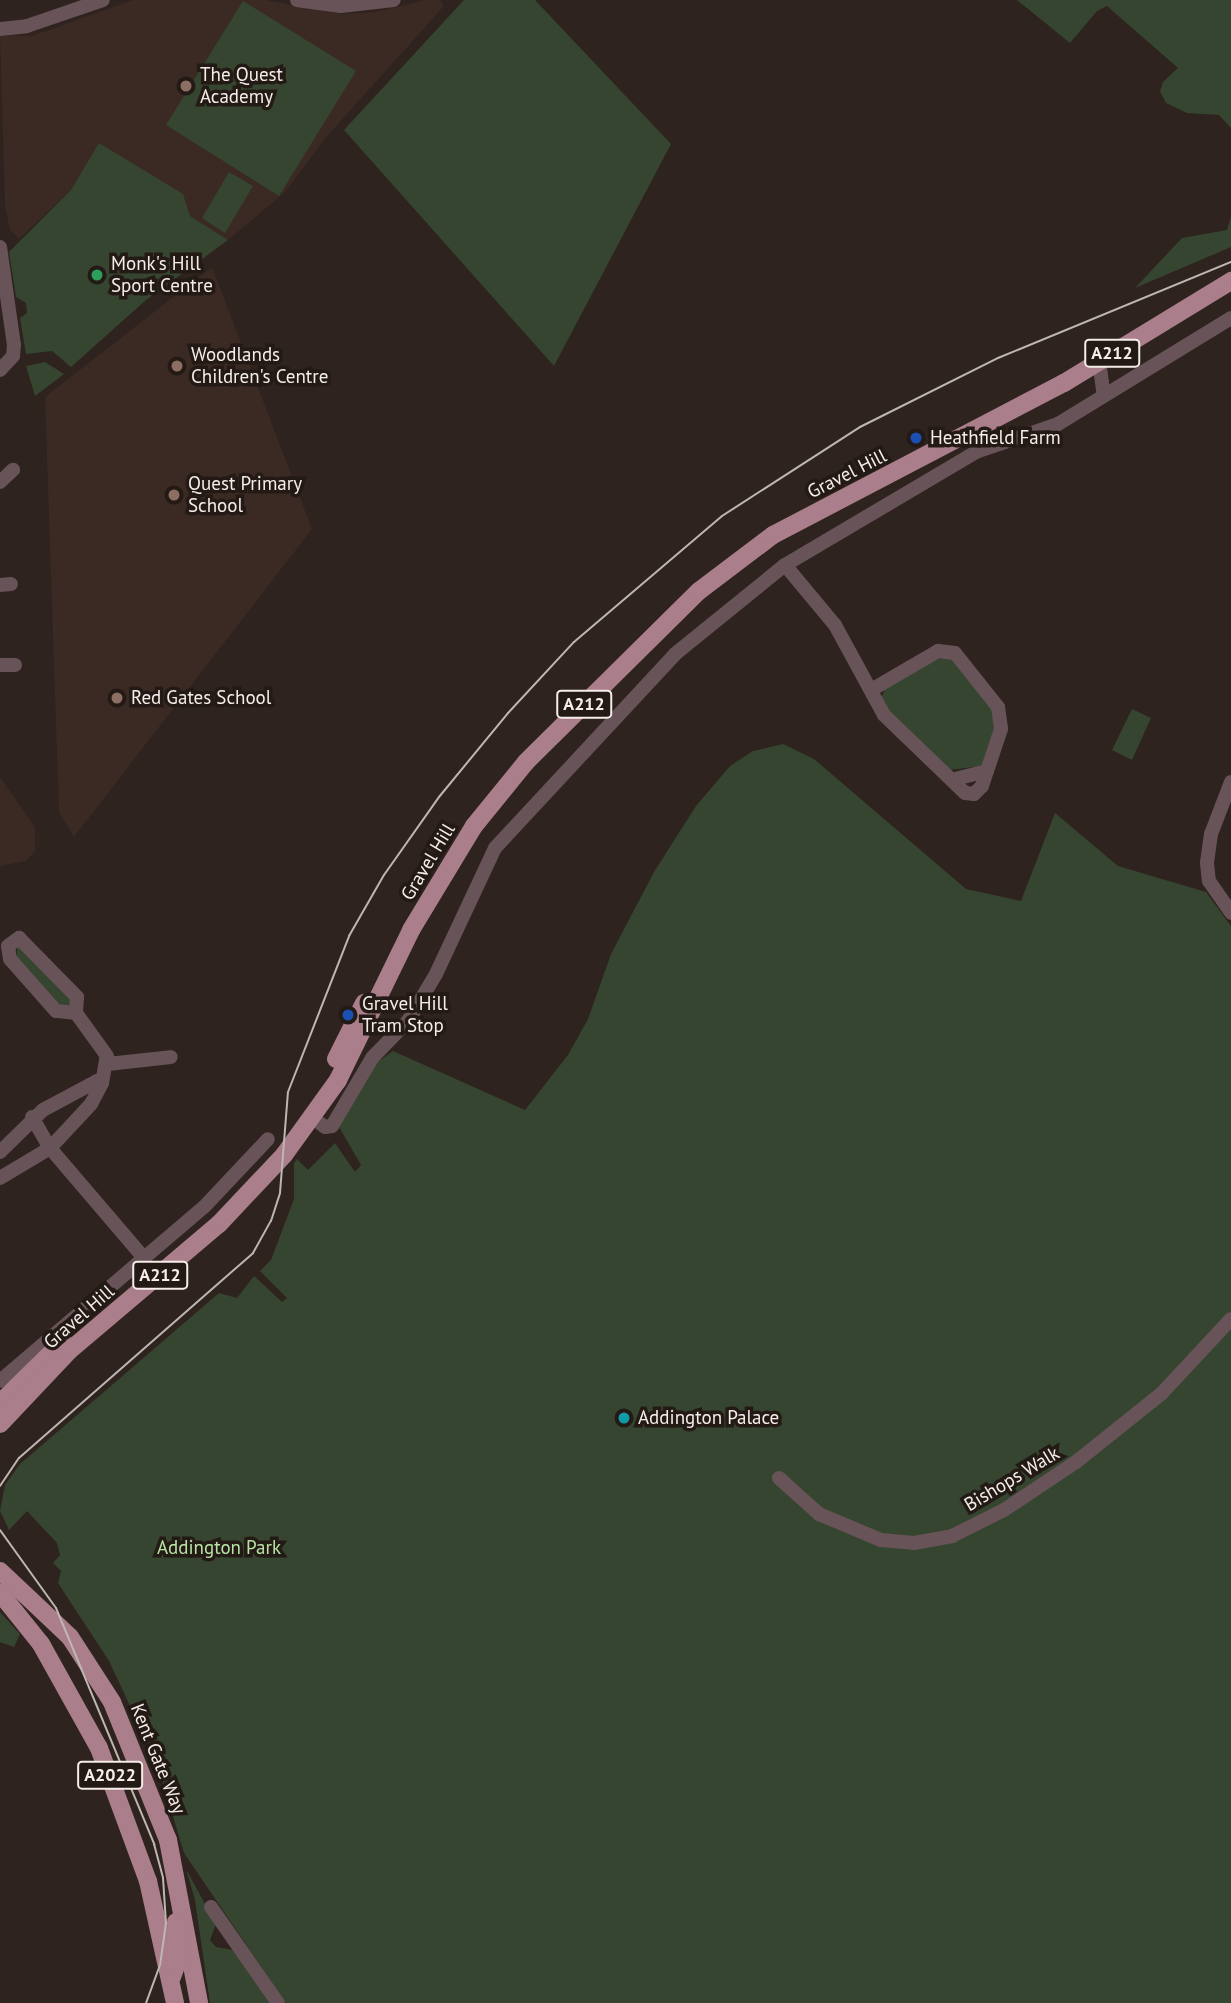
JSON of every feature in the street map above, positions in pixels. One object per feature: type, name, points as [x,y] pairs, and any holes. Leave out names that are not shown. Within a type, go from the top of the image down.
[{"type":"main road","name":"Gravel Hill","points":[[0,1424],[69,1351],[219,1224],[319,1123],[443,875],[491,804],[548,740],[699,591],[753,548],[990,423],[1231,281]]},
{"type":"main road","name":"Gravel Hill","points":[[0,1403],[246,1172],[329,1073],[408,912],[445,849],[494,782],[538,734],[696,578],[735,547],[928,445],[990,423]]},
{"type":"main road","name":"Kent Gate Way","points":[[0,1571],[70,1637],[102,1683],[147,1781],[181,1898],[199,2003]]},
{"type":"main road","name":"A2022","points":[[0,1593],[48,1655],[99,1748],[145,1871],[176,2003]]},
{"type":"main road","points":[[171,1980],[177,1963],[176,1920],[181,1898]]},
{"type":"street","points":[[0,29],[27,26],[103,0]]},
{"type":"street","points":[[296,0],[341,6],[394,0]]},
{"type":"street","points":[[0,247],[14,345],[13,356],[0,370]]},
{"type":"street","name":"Gravel Hill","points":[[319,1123],[337,1120],[372,1058],[408,1021],[436,974],[495,848],[675,654],[785,565],[976,452],[1058,424],[1231,318]]},
{"type":"street","points":[[1099,361],[1104,395]]},
{"type":"street","points":[[0,482],[13,470]]},
{"type":"street","points":[[785,565],[835,625],[884,715],[965,793],[974,794],[982,786],[1001,717],[955,653],[938,651],[871,690]]},
{"type":"street","points":[[1231,782],[1211,834],[1207,863],[1209,881],[1231,913]]},
{"type":"street","points":[[0,929],[11,940],[28,942],[77,996],[76,1013],[108,1064],[91,1104],[50,1148],[0,1178]]},
{"type":"street","points":[[11,940],[10,960],[56,1011],[76,1013]]},
{"type":"street","points":[[108,1064],[171,1057]]},
{"type":"street","points":[[0,1152],[32,1117],[97,1081],[102,1083]]},
{"type":"street","points":[[32,1117],[50,1148],[144,1258]]},
{"type":"street","name":"Gravel Hill","points":[[0,1381],[246,1172],[268,1139]]},
{"type":"street","name":"Bishops Walk","points":[[779,1478],[819,1514],[881,1540],[914,1543],[953,1536],[1004,1510],[1076,1462],[1162,1393],[1231,1319]]},
{"type":"street","points":[[211,1908],[224,1937],[278,2003]]},
{"type":"shaded area","name":"The Quest Academy","points":[[133,0],[265,0],[342,14],[376,12],[425,0],[440,0],[444,6],[327,136],[285,192],[228,240],[190,216],[100,144],[71,190],[19,239],[10,230],[5,205],[0,35],[32,36]]},
{"type":"shaded area","points":[[212,267],[312,529],[74,837],[59,812],[45,397]]},
{"type":"shaded area","points":[[0,777],[35,827],[35,851],[26,861],[0,866]]},
{"type":"green space","points":[[464,0],[535,0],[671,144],[554,366],[344,130]]},
{"type":"green space","points":[[1017,0],[1231,0],[1231,128],[1219,115],[1187,113],[1166,103],[1160,91],[1163,82],[1178,68],[1107,6],[1097,11],[1070,43]]},
{"type":"green space","points":[[243,1],[356,71],[279,196],[166,125]]},
{"type":"green space","name":"Monk's Hill Sport Centre","points":[[99,143],[183,194],[190,216],[228,240],[146,300],[71,367],[52,351],[26,354],[20,318],[27,313],[26,303],[16,297],[9,252],[71,190]]},
{"type":"green space","points":[[229,172],[253,186],[225,233],[202,218]]},
{"type":"green space","points":[[1231,217],[1231,247],[1135,288],[1182,238],[1227,230]]},
{"type":"green space","points":[[45,362],[64,374],[35,396],[26,366]]},
{"type":"green space","points":[[940,656],[953,657],[993,708],[997,718],[983,766],[949,770],[892,718],[881,698],[887,685]]},
{"type":"green space","points":[[1132,709],[1151,718],[1132,760],[1112,750]]},
{"type":"green space","name":"Addington Park","points":[[783,744],[814,759],[966,889],[1021,901],[1055,813],[1118,866],[1206,892],[1231,926],[1231,2003],[286,2003],[184,1853],[157,1763],[109,1661],[58,1583],[61,1571],[53,1563],[60,1555],[57,1543],[27,1511],[9,1530],[0,1511],[5,1485],[20,1464],[219,1293],[237,1298],[254,1276],[282,1302],[287,1298],[260,1271],[271,1260],[294,1199],[294,1163],[297,1159],[308,1170],[335,1143],[355,1172],[361,1165],[339,1127],[376,1063],[393,1051],[525,1110],[568,1055],[588,1019],[611,954],[654,872],[696,806],[730,766],[753,751]]},
{"type":"green space","points":[[17,943],[74,1002],[64,1013],[17,962]]},
{"type":"green space","points":[[0,1612],[20,1634],[14,1647],[0,1642]]},
{"type":"green space","points":[[186,1869],[216,1924],[210,1940],[216,1947],[233,1950],[271,2003],[210,2003],[195,1900]]},
{"type":"tram line","points":[[0,1486],[19,1458],[253,1253],[271,1221],[280,1193],[288,1092],[349,936],[384,875],[439,797],[508,713],[574,642],[722,516],[860,427],[998,358],[1231,262]]},
{"type":"tram line","points":[[0,1530],[56,1608],[154,1844],[163,1878],[166,1923],[160,1965],[146,2003]]},
{"type":"place","name":"The Quest Academy","points":[[186,86]]},
{"type":"place","name":"Monk's Hill Sport Centre","points":[[97,275]]},
{"type":"place","name":"Woodlands Children's Centre","points":[[177,366]]},
{"type":"place","name":"Heathfield Farm","points":[[916,438]]},
{"type":"place","name":"Quest Primary School","points":[[174,495]]},
{"type":"place","name":"Red Gates School","points":[[117,698]]},
{"type":"place","name":"Gravel Hill Tram Stop","points":[[348,1015]]},
{"type":"place","name":"Addington Palace","points":[[624,1418]]}]
